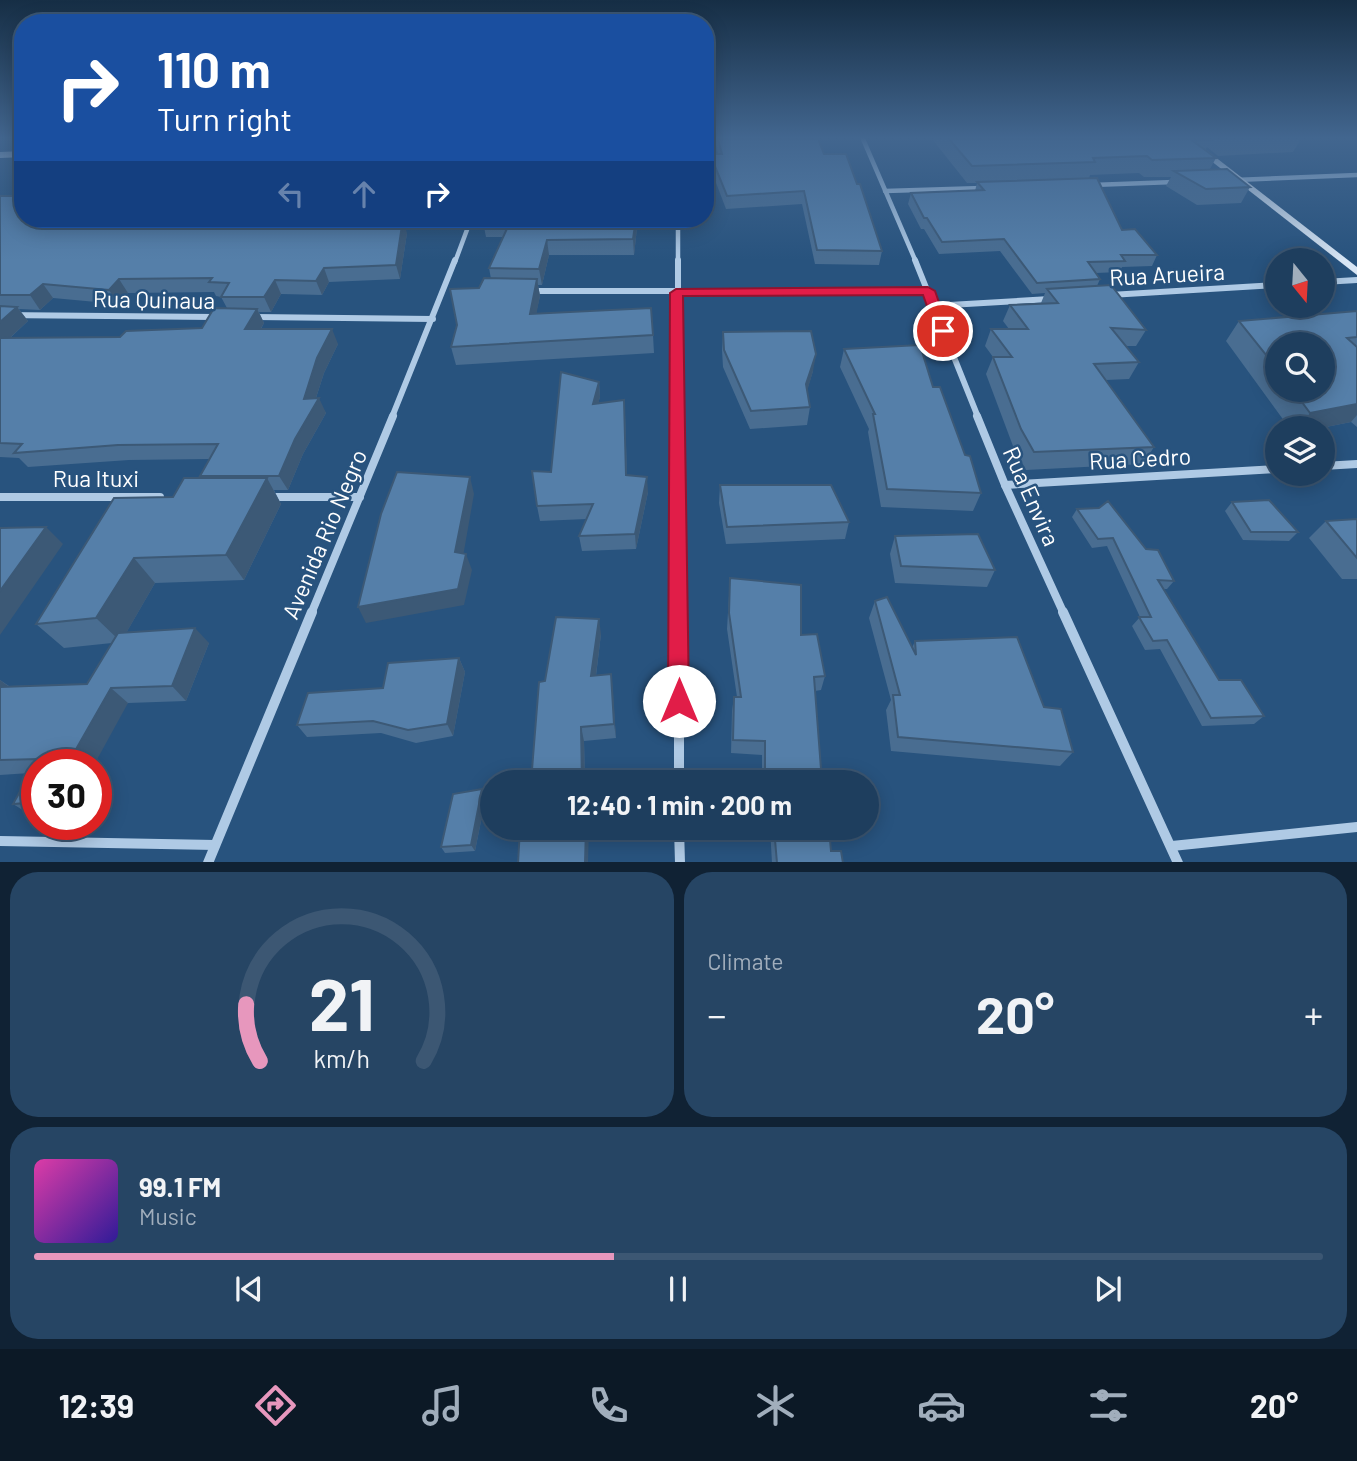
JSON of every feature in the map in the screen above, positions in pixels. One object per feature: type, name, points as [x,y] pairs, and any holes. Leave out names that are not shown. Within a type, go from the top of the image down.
[{"type":"street","name":"Rua Envira","points":[[880,179],[928,291],[1005,485],[1178,862]]},
{"type":"street","points":[[1225,180],[1256,179]]},
{"type":"street","points":[[1238,180],[1357,272]]},
{"type":"street","points":[[1089,185],[1184,182]]},
{"type":"street","points":[[885,191],[994,188]]},
{"type":"street","name":"Avenida Rio Negro","points":[[208,862],[433,319],[468,228]]},
{"type":"street","points":[[678,228],[679,770]]},
{"type":"street","points":[[1335,281],[1357,280]]},
{"type":"street","name":"Rua Arueira","points":[[1098,296],[1265,286]]},
{"type":"street","points":[[445,289],[458,290]]},
{"type":"street","points":[[527,290],[676,293],[928,291]]},
{"type":"street","points":[[932,306],[1056,298]]},
{"type":"street","name":"Rua Quinaua","points":[[0,315],[223,317]]},
{"type":"street","points":[[251,317],[433,319]]},
{"type":"street","points":[[1335,465],[1357,464]]},
{"type":"street","name":"Rua Cedro","points":[[1005,485],[1265,470]]},
{"type":"street","name":"Rua Ituxi","points":[[0,497],[166,497]]},
{"type":"street","points":[[263,497],[360,497]]},
{"type":"street","points":[[1172,846],[1357,827]]},
{"type":"street","points":[[679,840],[680,862]]},
{"type":"street","points":[[0,841],[215,845]]},
{"type":"building","points":[[720,179],[855,179],[857,184],[860,184],[882,251],[817,250],[804,191],[727,196]]},
{"type":"building","points":[[1098,179],[1122,230],[1135,229],[1157,255],[1121,255],[1125,261],[1088,262],[1100,279],[1037,283],[1004,239],[942,242],[927,218],[924,218],[911,193],[984,190],[977,182]]},
{"type":"building","points":[[1189,179],[1240,179],[1250,187],[1206,189]]},
{"type":"building","points":[[0,196],[14,196],[14,228],[402,228],[396,265],[324,268],[316,281],[275,280],[264,297],[221,297],[229,283],[209,282],[212,278],[119,279],[109,290],[43,284],[30,295],[0,295]]},
{"type":"building","points":[[507,228],[635,228],[633,239],[547,240],[539,269],[489,268]]},
{"type":"building","points":[[484,278],[537,279],[530,314],[651,308],[653,335],[451,347],[457,325],[450,289],[479,288]]},
{"type":"building","points":[[1111,285],[1146,330],[1111,328],[1139,362],[1094,364],[1154,447],[1034,452],[1021,429],[993,357],[1012,357],[991,329],[1028,329],[1010,305],[1058,303],[1047,289]]},
{"type":"building","points":[[0,306],[17,307],[0,322]]},
{"type":"building","points":[[214,308],[257,309],[245,329],[332,329],[317,358],[304,399],[319,398],[295,439],[279,476],[200,476],[218,444],[118,445],[14,453],[22,444],[0,443],[0,338],[120,337],[126,331],[202,328]]},
{"type":"building","points":[[1357,311],[1357,337],[1347,338],[1357,347],[1357,404],[1310,413],[1302,402],[1335,402],[1335,332],[1265,332],[1265,354],[1239,321],[1335,318],[1335,313]]},
{"type":"building","points":[[811,331],[816,354],[806,384],[810,407],[751,411],[724,350],[723,332]]},
{"type":"building","points":[[920,345],[933,387],[940,387],[965,455],[970,456],[981,493],[887,489],[875,414],[844,349]]},
{"type":"building","points":[[561,372],[599,382],[593,404],[624,400],[626,475],[647,477],[635,534],[579,536],[593,504],[537,506],[532,471],[551,472]]},
{"type":"building","points":[[397,472],[470,477],[455,552],[466,554],[458,589],[358,607],[381,514]]},
{"type":"building","points":[[184,478],[267,478],[226,555],[134,558],[96,618],[36,624],[114,498],[173,497]]},
{"type":"building","points":[[720,485],[831,485],[849,522],[727,527]]},
{"type":"building","points":[[1269,500],[1298,532],[1251,532],[1232,502]]},
{"type":"building","points":[[1108,501],[1146,549],[1158,550],[1174,581],[1158,580],[1219,680],[1241,680],[1264,716],[1211,718],[1167,640],[1153,641],[1139,617],[1151,617],[1113,538],[1098,539],[1077,509],[1099,508]]},
{"type":"building","points":[[1357,519],[1357,558],[1326,521]]},
{"type":"building","points":[[46,527],[0,591],[0,528]]},
{"type":"building","points":[[978,534],[995,570],[901,566],[895,536]]},
{"type":"building","points":[[730,578],[801,585],[801,635],[817,634],[825,676],[814,677],[821,769],[826,770],[765,770],[765,741],[733,740],[734,697],[741,697],[729,613]]},
{"type":"building","points":[[887,597],[916,655],[915,641],[1017,637],[1044,707],[1061,709],[1073,752],[898,737],[893,695],[900,695],[875,601]]},
{"type":"building","points":[[556,617],[599,619],[591,676],[611,674],[614,724],[581,727],[582,770],[532,770],[539,682],[545,681]]},
{"type":"building","points":[[195,628],[172,686],[111,688],[76,749],[21,749],[21,759],[0,760],[0,687],[87,684],[118,633]]},
{"type":"building","points":[[459,658],[447,724],[408,730],[373,721],[297,725],[308,693],[383,688],[388,663]]},
{"type":"building","points":[[480,789],[471,845],[441,847],[453,794]]},
{"type":"building","points":[[21,790],[21,803],[13,804]]},
{"type":"building","points":[[519,840],[586,840],[585,862],[518,862]]},
{"type":"building","points":[[775,840],[830,840],[831,851],[841,851],[843,862],[777,862]]},
{"type":"route","points":[[679,701],[676,293],[928,291],[943,331]]}]
